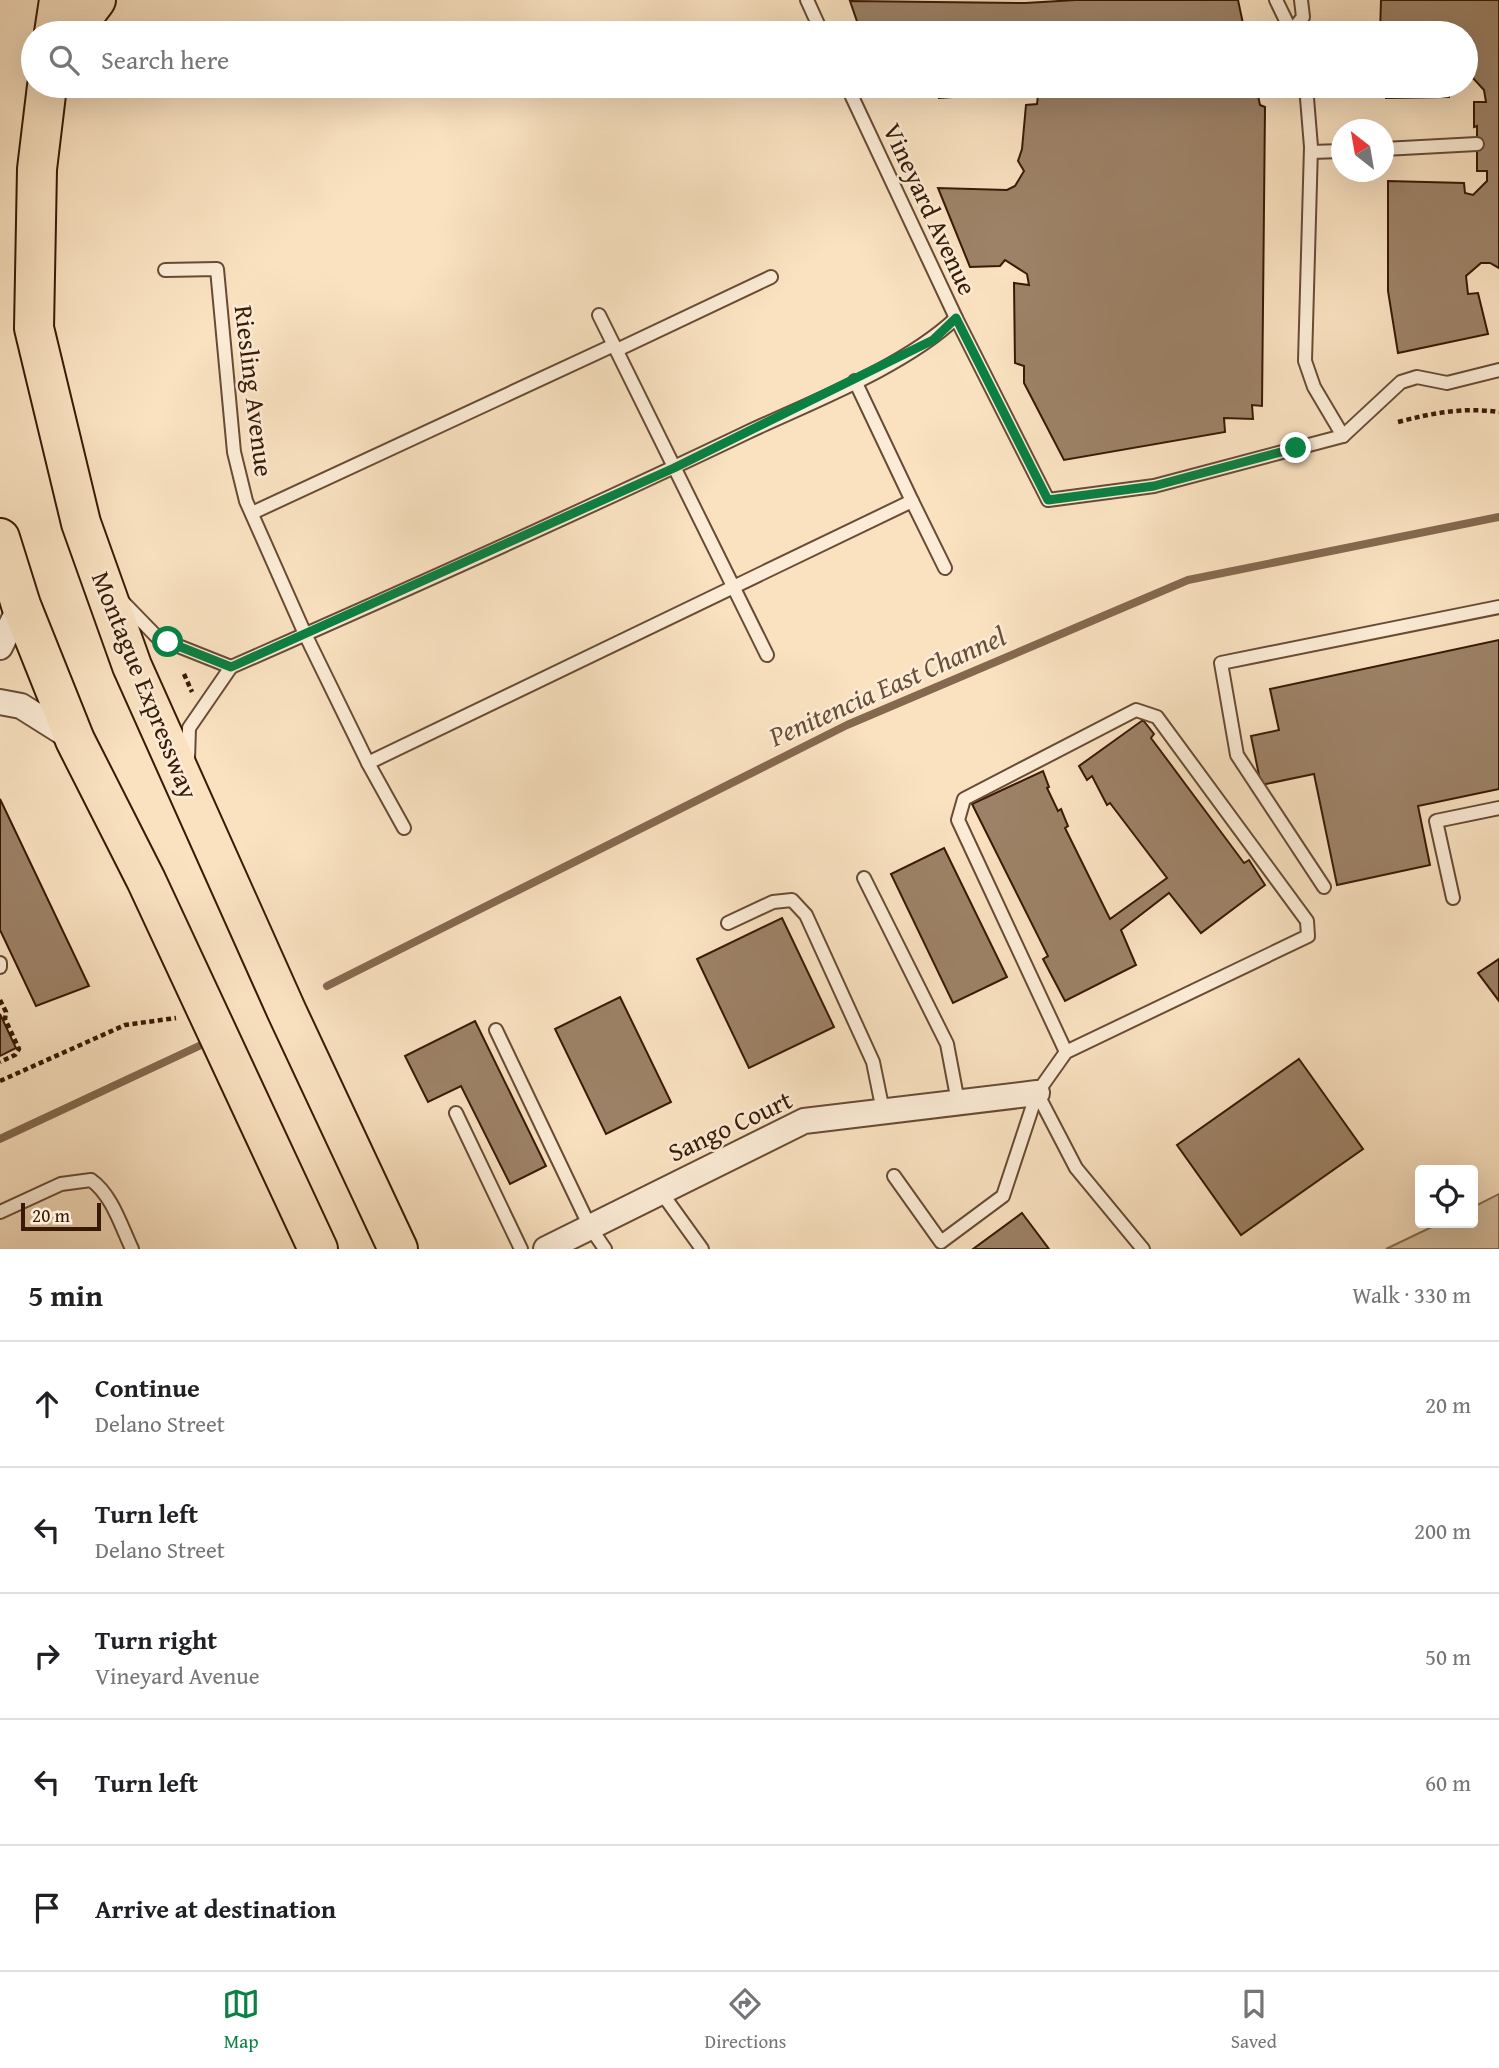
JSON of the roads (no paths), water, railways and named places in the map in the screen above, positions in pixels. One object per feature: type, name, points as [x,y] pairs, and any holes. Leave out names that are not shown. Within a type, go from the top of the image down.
[{"type":"highway","points":[[56,21],[59,0]]},
{"type":"highway","points":[[80,21],[96,0]]},
{"type":"highway","name":"Montague Expressway","points":[[46,98],[37,169],[34,328],[81,523],[132,666],[287,1012],[398,1249]]},
{"type":"highway","points":[[0,538],[21,605],[75,740],[205,1006],[318,1249]]},
{"type":"street","points":[[0,647],[21,605]]},
{"type":"street","points":[[0,702],[21,706],[75,740]]},
{"type":"street","name":"Sango Court","points":[[546,1249],[804,1121],[1037,1093]]},
{"type":"lane","points":[[807,0],[817,21]]},
{"type":"lane","points":[[1276,0],[1286,21]]},
{"type":"lane","points":[[1300,21],[1303,17],[1301,0]]},
{"type":"lane","name":"Vineyard Avenue","points":[[853,98],[956,318],[1048,500],[1154,486],[1342,436]]},
{"type":"lane","points":[[1307,98],[1311,152],[1305,361],[1314,387],[1342,436],[1401,382],[1417,377],[1447,383],[1499,370]]},
{"type":"lane","points":[[1394,148],[1477,144]]},
{"type":"lane","points":[[1311,152],[1331,151]]},
{"type":"lane","name":"Riesling Avenue","points":[[165,270],[217,269],[234,452],[252,513],[305,634],[368,763],[404,828]]},
{"type":"lane","points":[[252,513],[771,277]]},
{"type":"lane","points":[[599,315],[767,654]]},
{"type":"lane","points":[[187,789],[188,728],[231,667],[674,468],[855,381],[933,340],[956,318]]},
{"type":"lane","points":[[855,381],[945,568]]},
{"type":"lane","points":[[368,763],[912,501]]},
{"type":"lane","points":[[102,580],[159,638],[231,667]]},
{"type":"lane","points":[[1324,887],[1237,755],[1221,663],[1499,607]]},
{"type":"lane","points":[[894,1176],[941,1242],[1003,1196],[1037,1093],[1066,1052],[1308,936],[1307,921],[1157,716],[1136,710],[964,799],[958,820],[1066,1052]]},
{"type":"lane","points":[[1453,898],[1436,821],[1499,808]]},
{"type":"lane","points":[[864,878],[947,1044],[958,1102]]},
{"type":"lane","points":[[727,923],[773,902],[792,900],[806,915],[873,1062],[884,1111]]},
{"type":"lane","points":[[496,1030],[590,1227],[605,1249]]},
{"type":"lane","points":[[1037,1093],[1076,1168],[1143,1249]]},
{"type":"lane","points":[[456,1113],[521,1249]]},
{"type":"lane","points":[[1,1212],[61,1184],[90,1180],[100,1187],[132,1249]]},
{"type":"lane","points":[[661,1192],[702,1249]]},
{"type":"waterway","name":"Penitencia East Channel","points":[[327,986],[847,725],[1188,580],[1499,517]]},
{"type":"waterway","name":"Penitencia East Channel","points":[[0,1139],[199,1046]]}]
